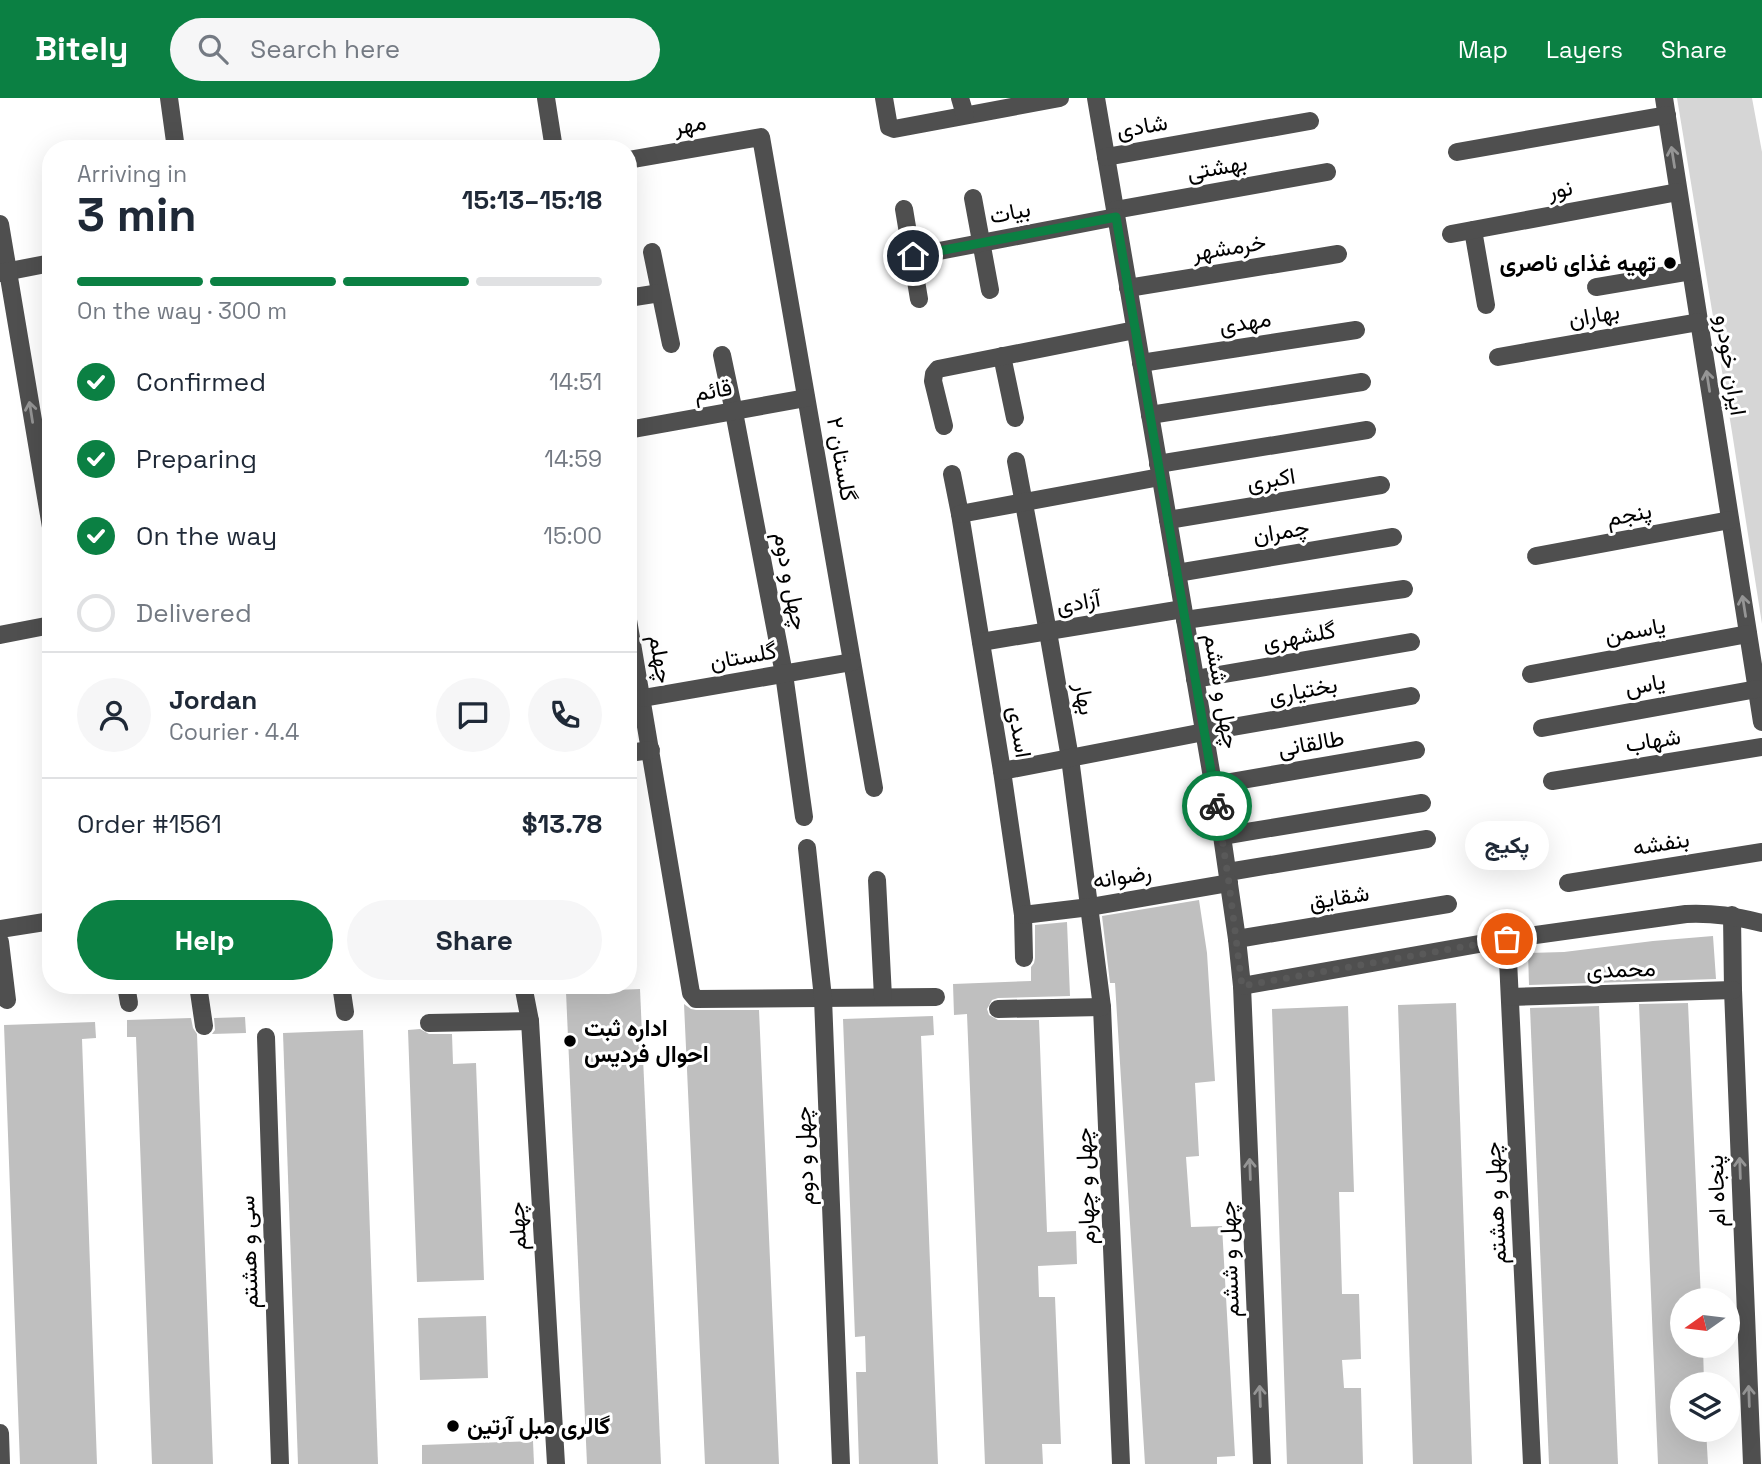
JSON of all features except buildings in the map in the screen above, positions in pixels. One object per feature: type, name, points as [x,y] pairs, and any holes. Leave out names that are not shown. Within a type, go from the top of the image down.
[{"type":"street","points":[[169,98],[175,140]]},
{"type":"street","points":[[546,98],[553,140]]},
{"type":"street","points":[[884,98],[889,127],[894,129],[962,107],[1060,98]]},
{"type":"street","name":"چهل و ششم","points":[[1096,98],[1222,836],[1237,939],[1242,986],[1262,1464]]},
{"type":"street","points":[[1457,152],[1665,106]]},
{"type":"street","name":"ایران خودرو","points":[[1665,106],[1762,722]]},
{"type":"street","name":"شادی","points":[[1106,157],[1310,121]]},
{"type":"street","name":"مهر","points":[[637,158],[761,138]]},
{"type":"street","name":"گلستان ۲","points":[[761,138],[874,788]]},
{"type":"street","name":"بهشتی","points":[[1116,214],[1327,172]]},
{"type":"street","name":"نور","points":[[1451,234],[1678,192]]},
{"type":"street","points":[[973,198],[990,290]]},
{"type":"street","points":[[904,209],[919,299]]},
{"type":"street","name":"بیات","points":[[913,256],[1116,214]]},
{"type":"street","points":[[0,224],[4,272],[42,478]]},
{"type":"street","points":[[1473,230],[1486,305]]},
{"type":"street","points":[[652,252],[671,344]]},
{"type":"street","name":"خرمشهر","points":[[1128,288],[1338,254]]},
{"type":"street","points":[[4,272],[42,265]]},
{"type":"street","points":[[1597,288],[1691,271]]},
{"type":"street","points":[[637,297],[660,293]]},
{"type":"street","name":"بهاران","points":[[1498,357],[1699,322]]},
{"type":"street","points":[[944,426],[933,381],[938,369],[1135,330]]},
{"type":"street","name":"مهدی","points":[[1141,363],[1356,330]]},
{"type":"street","name":"چهل و دوم","points":[[722,355],[783,674],[804,817]]},
{"type":"street","points":[[1002,356],[1014,418]]},
{"type":"street","points":[[1150,415],[1362,382]]},
{"type":"street","name":"قائم","points":[[637,428],[806,398]]},
{"type":"street","points":[[960,514],[1159,470],[1367,430]]},
{"type":"street","name":"بهار","points":[[1016,461],[1070,758],[1090,907]]},
{"type":"street","name":"اسدی","points":[[952,474],[1002,771],[1023,915],[1024,958]]},
{"type":"street","name":"اکبری","points":[[1168,520],[1381,485]]},
{"type":"street","name":"پنجم","points":[[1536,556],[1730,520]]},
{"type":"street","name":"چمران","points":[[1177,573],[1393,537]]},
{"type":"street","points":[[1184,614],[1404,589]]},
{"type":"street","name":"آزادی","points":[[981,642],[1184,614]]},
{"type":"street","points":[[0,635],[42,627]]},
{"type":"street","name":"یاسمن","points":[[1531,674],[1748,635]]},
{"type":"street","name":"گلشهری","points":[[1195,679],[1411,642]]},
{"type":"street","name":"گلستان","points":[[643,698],[852,662]]},
{"type":"street","name":"چهلم","points":[[637,677],[643,698],[691,993],[695,999],[822,998]]},
{"type":"street","name":"یاس","points":[[1542,728],[1757,689]]},
{"type":"street","name":"بختیاری","points":[[1002,771],[1411,696]]},
{"type":"street","name":"شهاب","points":[[1552,782],[1762,747]]},
{"type":"street","points":[[637,752],[651,750]]},
{"type":"street","name":"طالقانی","points":[[1213,785],[1416,750]]},
{"type":"street","points":[[1222,836],[1422,803]]},
{"type":"street","name":"رضوانه","points":[[1023,915],[1090,907],[1427,839]]},
{"type":"street","name":"چهل و دوم","points":[[807,848],[822,998],[841,1464]]},
{"type":"street","name":"بنفشه","points":[[1568,883],[1762,852]]},
{"type":"street","points":[[877,880],[883,997]]},
{"type":"street","name":"شقایق","points":[[1237,939],[1448,904]]},
{"type":"street","name":"چهل و چهارم","points":[[1090,907],[1102,1007],[1121,1464]]},
{"type":"street","points":[[1242,986],[1507,939],[1686,914],[1732,915],[1762,923]]},
{"type":"street","name":"پنجاه ام","points":[[1732,915],[1752,1464]]},
{"type":"street","points":[[0,929],[42,922]]},
{"type":"street","name":"چهل و هشتم","points":[[1507,939],[1532,1464]]},
{"type":"street","points":[[0,942],[7,1000]]},
{"type":"street","name":"محمدی","points":[[1510,997],[1733,990]]},
{"type":"street","points":[[199,994],[204,1026]]},
{"type":"street","points":[[342,994],[345,1012]]},
{"type":"street","name":"چهلم","points":[[525,994],[530,1021],[556,1464]]},
{"type":"street","points":[[822,998],[936,996]]},
{"type":"street","points":[[998,1009],[1102,1007]]},
{"type":"street","points":[[429,1023],[530,1021]]},
{"type":"street","name":"سی و هشتم","points":[[266,1037],[280,1464]]},
{"type":"street","points":[[0,1433],[1,1464]]},
{"type":"shaded area","points":[[1677,98],[1752,98],[1762,152],[1762,624],[1732,432]]},
{"type":"way so far","points":[[1217,806],[1242,986],[1507,939]]},
{"type":"place","name":"تهیه غذای ناصری","points":[[1670,263]]},
{"type":"place","name":"پکیج","points":[[1507,939]]},
{"type":"place","name":"اداره ثبت احوال فردیس","points":[[570,1041]]},
{"type":"place","name":"گالری مبل آرتین","points":[[453,1426]]},
{"type":"route","points":[[913,256],[1116,217],[1217,806]]}]
